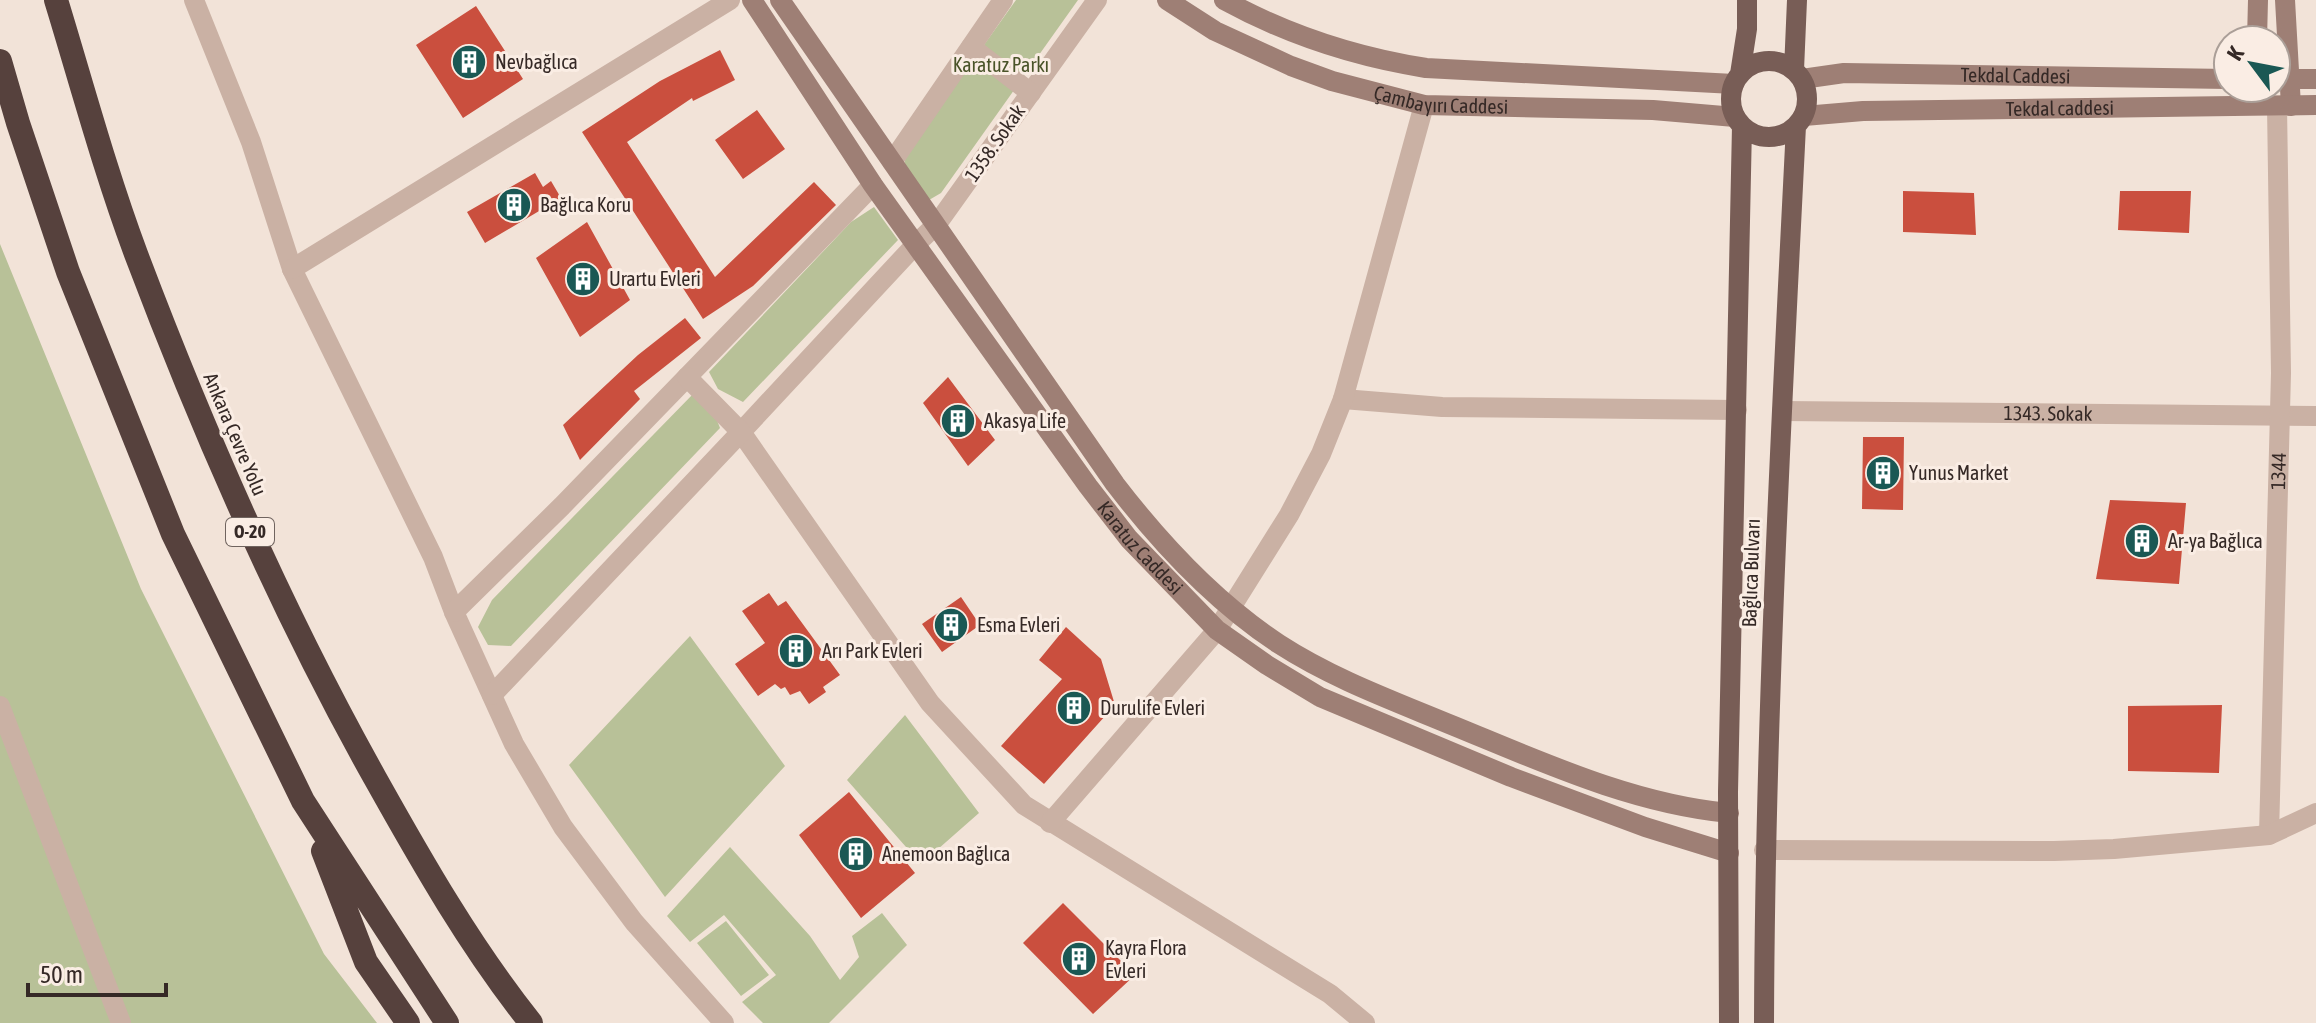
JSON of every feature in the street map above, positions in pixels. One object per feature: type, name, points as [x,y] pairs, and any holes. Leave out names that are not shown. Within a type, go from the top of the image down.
[{"type":"highway","name":"Ankara Çevre Yolu","points":[[56,0],[135,251],[224,475],[279,596],[338,713],[407,836],[475,945],[531,1023]]},
{"type":"highway","points":[[0,61],[68,272],[173,534],[303,801],[366,962],[408,1023]]},
{"type":"highway","points":[[303,801],[447,1023]]},
{"type":"main road","points":[[1747,0],[1747,29],[1731,95],[1738,122],[1763,137],[1775,137],[1800,121],[1807,104],[1798,74],[1797,0]]},
{"type":"main road","points":[[1737,79],[1760,62],[1772,61],[1798,74]]},
{"type":"main road","name":"Bağlıca Bulvarı","points":[[1764,1023],[1764,850],[1782,411],[1800,121]]},
{"type":"main road","name":"Bağlıca Bulvarı","points":[[1729,1023],[1738,122]]},
{"type":"street","points":[[194,0],[251,142],[292,269],[433,557],[454,612],[514,744],[563,827],[634,922],[724,1023]]},
{"type":"street","points":[[292,269],[730,0]]},
{"type":"street","name":"Karatuz Caddesi","points":[[752,0],[873,185],[1129,539],[1217,630],[1320,697],[1511,777],[1645,827],[1729,853]]},
{"type":"street","name":"Karatuz Caddesi","points":[[780,0],[1123,494],[1170,551],[1232,608],[1278,643],[1336,677],[1435,718],[1638,796],[1689,810],[1729,813]]},
{"type":"street","points":[[892,162],[1003,0]]},
{"type":"street","name":"1358. Sokak","points":[[492,695],[937,224],[1097,0]]},
{"type":"street","name":"Çambayırı Caddesi","points":[[1167,0],[1215,31],[1277,60],[1332,81],[1424,105],[1653,110],[1738,122]]},
{"type":"street","name":"Çambayırı Caddesi","points":[[1224,0],[1271,23],[1345,51],[1426,68],[1737,79]]},
{"type":"street","points":[[2257,24],[2258,0]]},
{"type":"street","points":[[2284,24],[2285,0]]},
{"type":"street","points":[[971,47],[1031,93]]},
{"type":"street","name":"Tekdal Caddesi","points":[[1798,74],[2212,79]]},
{"type":"street","points":[[2292,79],[2316,79]]},
{"type":"street","name":"Tekdal caddesi","points":[[1800,121],[1863,111],[2212,102]]},
{"type":"street","name":"Tekdal caddesi","points":[[2292,103],[2316,105]]},
{"type":"street","name":"1344","points":[[2269,835],[2280,416],[2270,104]]},
{"type":"street","points":[[1050,823],[1217,630],[1295,503],[1321,454],[1343,399],[1424,105]]},
{"type":"street","points":[[454,612],[873,185]]},
{"type":"street","points":[[687,377],[741,432],[930,703],[1024,805],[1330,994],[1365,1023]]},
{"type":"street","points":[[1343,399],[1442,407],[1737,410]]},
{"type":"street","name":"1343. Sokak","points":[[1782,411],[2316,416]]},
{"type":"street","points":[[0,706],[121,1023]]},
{"type":"street","points":[[1764,850],[2114,849],[2269,835],[2316,813]]},
{"type":"green space","name":"Karatuz Parkı","points":[[1016,0],[1078,0],[941,193],[929,200],[903,168],[907,153]]},
{"type":"green space","points":[[874,207],[898,240],[743,402],[718,389],[709,372],[851,222]]},
{"type":"green space","points":[[0,244],[141,589],[324,954],[377,1023],[0,1023]]},
{"type":"green space","points":[[694,393],[713,410],[720,428],[511,646],[488,645],[478,627],[492,600]]},
{"type":"green space","points":[[690,636],[785,766],[665,897],[569,765]]},
{"type":"green space","points":[[905,715],[979,813],[921,864],[847,780]]},
{"type":"green space","points":[[730,847],[810,936],[840,980],[859,957],[852,936],[882,913],[907,945],[829,1023],[763,1023],[742,1002],[776,975],[724,915],[690,942],[667,916]]},
{"type":"green space","points":[[726,921],[769,975],[741,996],[697,943]]},
{"type":"building","name":"Nevbağlıca","points":[[476,6],[523,79],[463,118],[416,45]]},
{"type":"building","points":[[720,50],[735,80],[693,101],[692,98],[627,142],[715,277],[814,182],[836,205],[753,286],[703,319],[582,132],[660,81]]},
{"type":"building","points":[[757,110],[785,149],[743,179],[715,140]]},
{"type":"building","name":"Bağlıca Koru","points":[[535,173],[543,187],[551,181],[561,198],[485,243],[467,212]]},
{"type":"building","points":[[1903,191],[1974,193],[1976,235],[1903,232]]},
{"type":"building","points":[[2120,191],[2191,191],[2189,233],[2118,230]]},
{"type":"building","name":"Urartu Evleri","points":[[587,222],[630,300],[580,337],[536,258]]},
{"type":"building","points":[[685,318],[701,338],[634,391],[640,399],[580,460],[563,425],[638,355]]},
{"type":"building","name":"Akasya Life","points":[[948,377],[995,440],[968,466],[923,403]]},
{"type":"building","name":"Yunus Market","points":[[1863,437],[1904,437],[1903,510],[1862,509]]},
{"type":"building","name":"Ar-ya Bağlıca","points":[[2110,500],[2186,503],[2179,584],[2096,579]]},
{"type":"building","name":"Arı Park Evleri","points":[[769,593],[778,606],[786,601],[840,675],[823,687],[826,692],[809,704],[800,691],[790,695],[785,687],[781,689],[775,684],[758,696],[735,664],[765,643],[742,611]]},
{"type":"building","name":"Esma Evleri","points":[[961,597],[980,625],[942,652],[922,624]]},
{"type":"building","name":"Durulife Evleri","points":[[1066,627],[1101,659],[1115,705],[1044,784],[1001,746],[1062,679],[1039,660]]},
{"type":"building","points":[[2222,705],[2219,773],[2128,771],[2128,706]]},
{"type":"building","name":"Anemoon Bağlıca","points":[[849,792],[915,873],[861,918],[799,835]]},
{"type":"building","name":"Kayra Flora Evleri","points":[[1063,903],[1135,975],[1093,1014],[1023,943]]},
{"type":"place","name":"Nevbağlıca","points":[[469,62]]},
{"type":"place","name":"Bağlıca Koru","points":[[514,205]]},
{"type":"place","name":"Urartu Evleri","points":[[583,279]]},
{"type":"place","name":"Akasya Life","points":[[958,421]]},
{"type":"place","name":"Yunus Market","points":[[1883,473]]},
{"type":"place","name":"Ar-ya Bağlıca","points":[[2142,541]]},
{"type":"place","name":"Esma Evleri","points":[[951,625]]},
{"type":"place","name":"Arı Park Evleri","points":[[796,651]]},
{"type":"place","name":"Durulife Evleri","points":[[1074,708]]},
{"type":"place","name":"Anemoon Bağlıca","points":[[856,854]]},
{"type":"place","name":"Kayra Flora Evleri","points":[[1079,959]]}]
